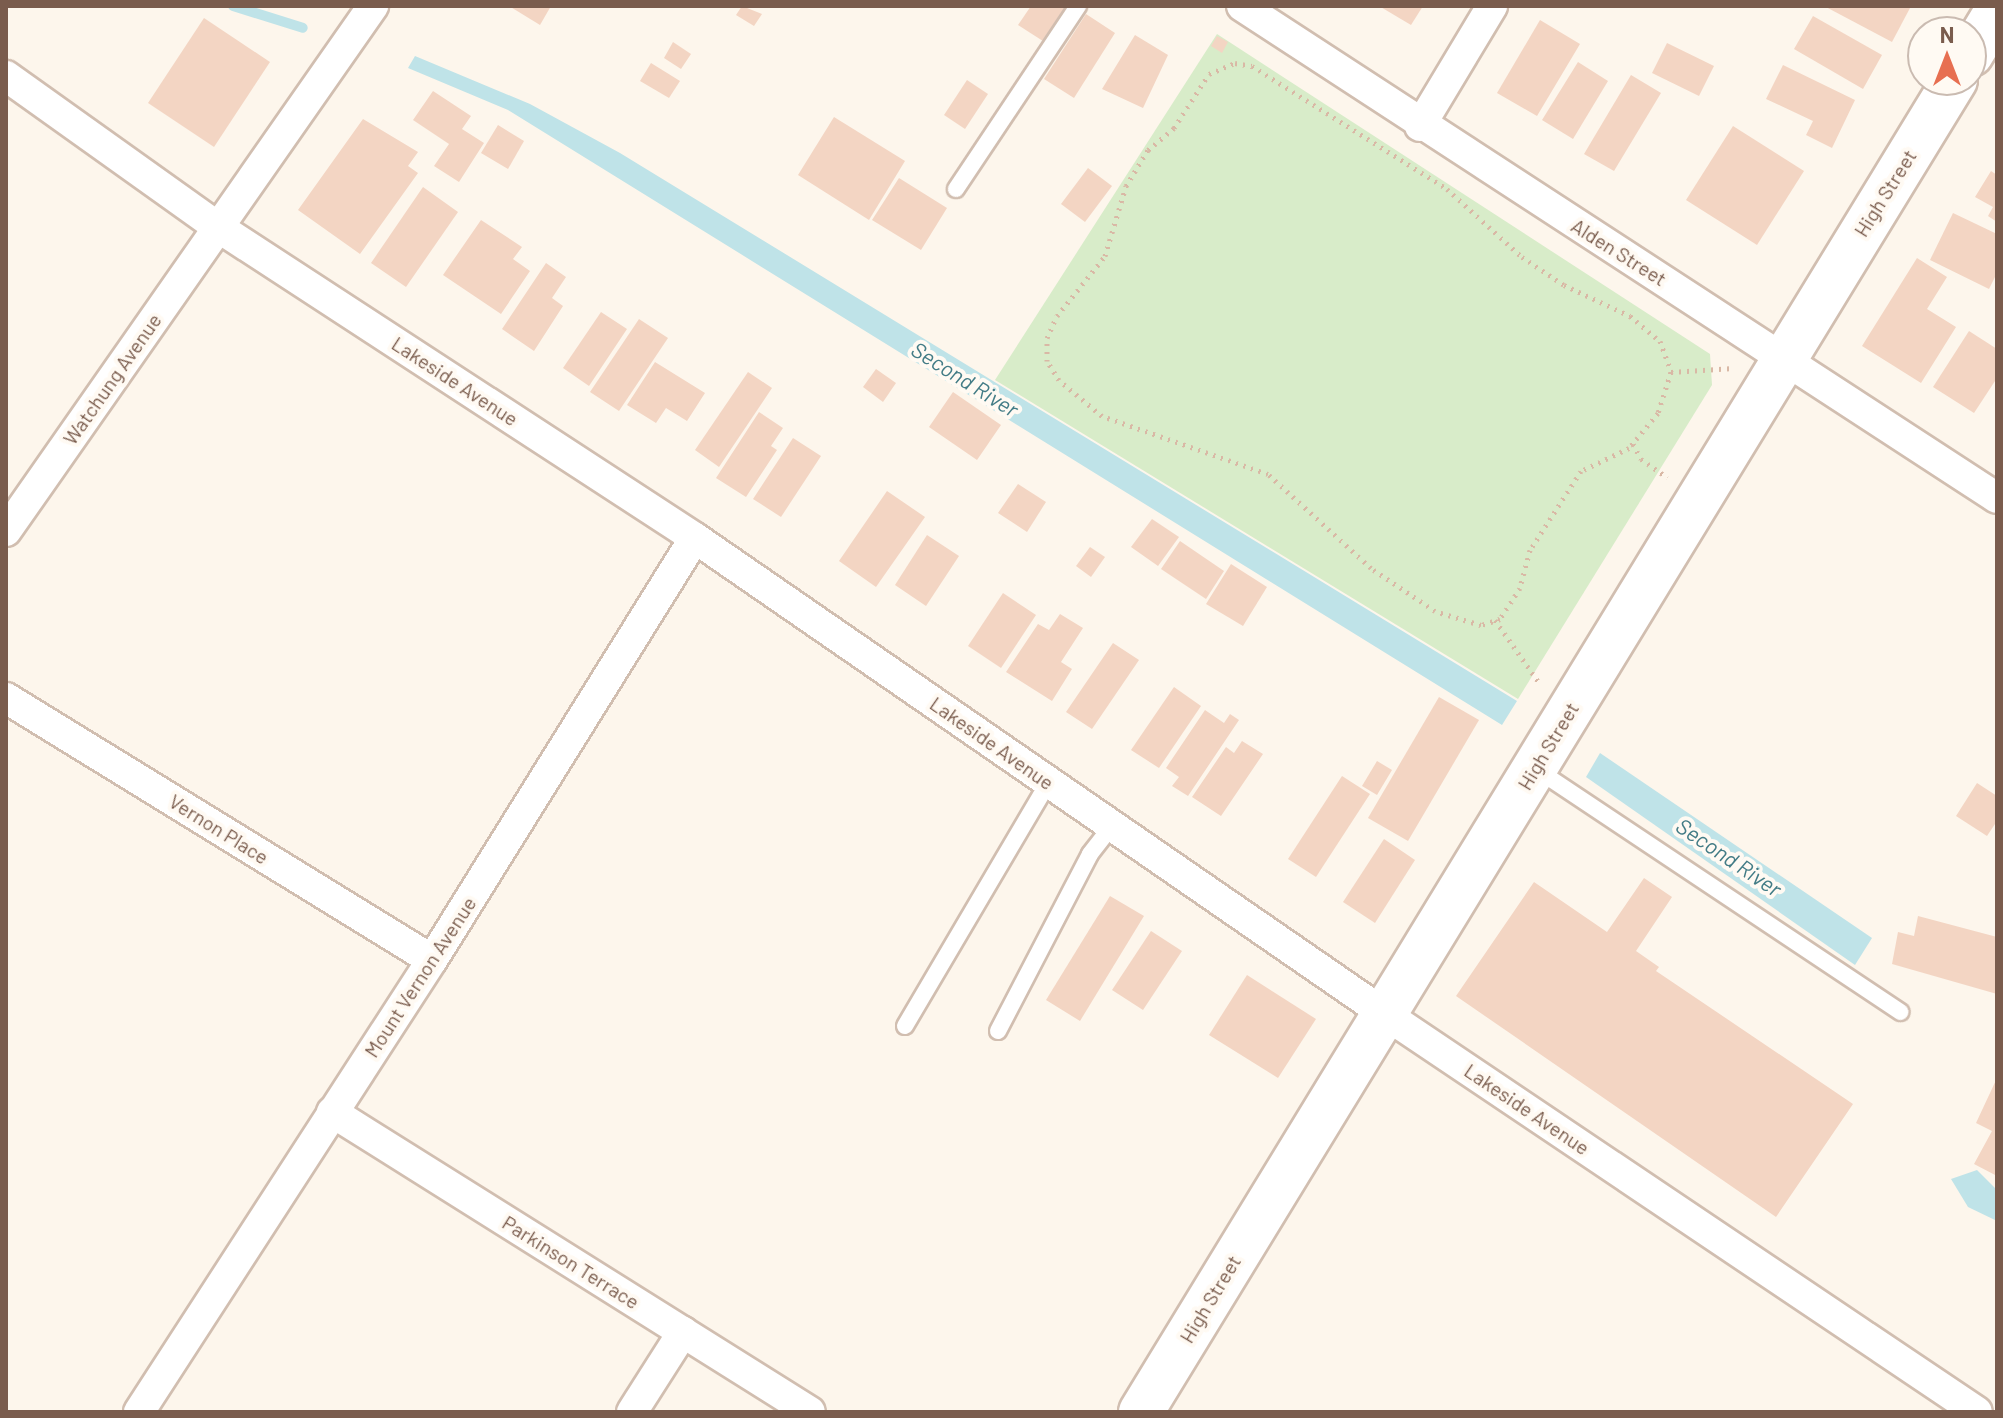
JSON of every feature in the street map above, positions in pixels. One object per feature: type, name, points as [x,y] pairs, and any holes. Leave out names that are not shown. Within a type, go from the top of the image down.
[{"type":"main road","name":"High Street","points":[[1141,1412],[1945,96]]},
{"type":"street","name":"Watchung Avenue","points":[[6,531],[373,6]]},
{"type":"street","name":"Alden Street","points":[[1242,6],[1420,126],[1784,357],[1997,498]]},
{"type":"street","points":[[1420,126],[1492,6]]},
{"type":"street","name":"Lakeside Avenue","points":[[6,76],[218,227],[695,538],[1385,1014],[1977,1412]]},
{"type":"street","name":"Mount Vernon Avenue","points":[[139,1412],[432,960],[695,538]]},
{"type":"street","name":"Vernon Place","points":[[6,698],[432,960]]},
{"type":"street","name":"Parkinson Terrace","points":[[332,1112],[810,1412]]},
{"type":"street","points":[[632,1412],[683,1332]]},
{"type":"lane","points":[[956,189],[1078,6]]},
{"type":"lane","points":[[1534,768],[1901,1012]]},
{"type":"lane","points":[[905,1026],[1049,782]]},
{"type":"lane","points":[[998,1031],[1085,862],[1112,826]]},
{"type":"path","points":[[1235,63],[1252,66],[1324,111],[1447,189],[1522,257],[1648,328],[1660,341],[1671,372],[1658,413],[1633,444],[1581,471],[1530,550],[1511,604],[1495,620],[1481,625],[1435,611],[1371,568],[1268,474],[1102,416],[1059,380],[1047,361],[1047,338],[1057,316],[1105,256],[1126,186],[1148,150],[1174,128],[1209,74],[1235,63]]},
{"type":"path","points":[[1324,111],[1330,101]]},
{"type":"path","points":[[1671,372],[1734,368]]},
{"type":"path","points":[[1633,444],[1641,459],[1668,478]]},
{"type":"path","points":[[1495,620],[1540,684]]},
{"type":"green space","points":[[1217,34],[1710,354],[1712,385],[1518,699],[995,380]]},
{"type":"water","points":[[415,56],[530,104],[620,153],[1517,701],[1502,725],[508,110],[408,68]]},
{"type":"water","points":[[1600,753],[1872,938],[1855,965],[1586,777]]},
{"type":"water","points":[[1977,1170],[1997,1190],[1997,1221],[1968,1207],[1951,1179]]},
{"type":"building","points":[[509,6],[551,6],[540,25]]},
{"type":"building","points":[[742,6],[762,14],[754,26],[736,15]]},
{"type":"building","points":[[1031,6],[1070,6],[1046,43],[1018,25]]},
{"type":"building","points":[[1379,6],[1423,6],[1411,25]]},
{"type":"building","points":[[1824,6],[1906,6],[1910,8],[1892,42]]},
{"type":"building","points":[[1086,14],[1115,33],[1074,98],[1044,79]]},
{"type":"building","points":[[1813,16],[1882,55],[1863,89],[1794,49]]},
{"type":"building","points":[[204,18],[270,62],[214,147],[148,103]]},
{"type":"building","points":[[1540,20],[1580,44],[1537,116],[1497,93]]},
{"type":"building","points":[[1135,35],[1168,55],[1143,108],[1102,89]]},
{"type":"building","points":[[1217,36],[1228,42],[1222,53],[1211,46]]},
{"type":"building","points":[[673,42],[691,54],[681,69],[664,58]]},
{"type":"building","points":[[1667,43],[1714,66],[1699,96],[1652,73]]},
{"type":"building","points":[[1578,62],[1608,81],[1573,139],[1542,120]]},
{"type":"building","points":[[651,63],[680,81],[669,98],[640,81]]},
{"type":"building","points":[[1783,65],[1855,100],[1832,148],[1806,135],[1813,121],[1766,99]]},
{"type":"building","points":[[1631,75],[1661,93],[1614,171],[1584,154]]},
{"type":"building","points":[[967,80],[988,94],[965,129],[944,115]]},
{"type":"building","points":[[433,91],[471,116],[462,129],[484,143],[459,182],[434,166],[449,144],[413,120]]},
{"type":"building","points":[[834,117],[905,161],[869,220],[798,175]]},
{"type":"building","points":[[363,119],[418,152],[408,166],[418,173],[360,254],[298,210]]},
{"type":"building","points":[[498,125],[524,141],[508,169],[481,153]]},
{"type":"building","points":[[1733,126],[1804,171],[1757,245],[1686,200]]},
{"type":"building","points":[[1088,168],[1112,186],[1085,222],[1061,204]]},
{"type":"building","points":[[1991,171],[1997,175],[1997,222],[1988,216],[1993,207],[1975,197]]},
{"type":"building","points":[[899,178],[947,208],[921,250],[872,220]]},
{"type":"building","points":[[423,187],[458,212],[406,287],[371,263]]},
{"type":"building","points":[[1953,213],[1997,234],[1997,273],[1989,289],[1930,260]]},
{"type":"building","points":[[481,220],[522,247],[513,259],[530,271],[501,314],[443,275]]},
{"type":"building","points":[[1917,258],[1947,277],[1927,309],[1956,327],[1921,383],[1862,346]]},
{"type":"building","points":[[546,263],[566,277],[552,298],[563,306],[534,351],[502,329]]},
{"type":"building","points":[[601,312],[627,329],[589,386],[563,368]]},
{"type":"building","points":[[639,319],[668,338],[619,411],[590,392]]},
{"type":"building","points":[[1969,331],[1997,349],[1997,378],[1974,413],[1933,387]]},
{"type":"building","points":[[655,362],[705,393],[687,421],[666,408],[656,423],[627,405]]},
{"type":"building","points":[[876,369],[896,383],[883,402],[863,387]]},
{"type":"building","points":[[748,372],[772,388],[719,467],[695,450]]},
{"type":"building","points":[[953,392],[1001,425],[977,460],[929,427]]},
{"type":"building","points":[[759,412],[783,428],[771,446],[777,450],[746,497],[716,478]]},
{"type":"building","points":[[793,438],[821,456],[781,517],[753,499]]},
{"type":"building","points":[[1018,484],[1046,502],[1027,532],[998,513]]},
{"type":"building","points":[[887,491],[925,517],[876,587],[839,561]]},
{"type":"building","points":[[1152,519],[1179,537],[1158,566],[1131,547]]},
{"type":"building","points":[[927,535],[959,556],[926,606],[895,585]]},
{"type":"building","points":[[1180,541],[1224,571],[1206,599],[1161,569]]},
{"type":"building","points":[[1090,547],[1105,557],[1091,577],[1076,566]]},
{"type":"building","points":[[1231,564],[1267,587],[1243,626],[1206,604]]},
{"type":"building","points":[[1003,593],[1036,615],[1001,668],[968,646]]},
{"type":"building","points":[[1060,614],[1083,628],[1061,662],[1072,669],[1052,701],[1006,672],[1038,624],[1049,630]]},
{"type":"building","points":[[1113,643],[1139,660],[1092,729],[1066,712]]},
{"type":"building","points":[[1174,687],[1201,706],[1159,768],[1131,750]]},
{"type":"building","points":[[1439,697],[1479,720],[1408,841],[1368,818]]},
{"type":"building","points":[[1205,710],[1224,723],[1230,714],[1239,720],[1188,796],[1172,786],[1179,777],[1166,768]]},
{"type":"building","points":[[1242,741],[1263,754],[1221,816],[1192,797],[1226,747],[1234,753]]},
{"type":"building","points":[[1377,761],[1392,770],[1377,795],[1362,786]]},
{"type":"building","points":[[1342,776],[1370,794],[1316,877],[1288,859]]},
{"type":"building","points":[[1977,783],[1997,796],[1997,821],[1987,836],[1956,816]]},
{"type":"building","points":[[1384,839],[1415,860],[1375,923],[1343,902]]},
{"type":"building","points":[[1644,878],[1672,897],[1636,951],[1659,967],[1656,971],[1853,1104],[1776,1217],[1456,996],[1534,882],[1607,932]]},
{"type":"building","points":[[1110,896],[1144,916],[1080,1021],[1046,1000]]},
{"type":"building","points":[[1918,916],[1997,937],[1997,994],[1892,964],[1898,932],[1914,936]]},
{"type":"building","points":[[1151,931],[1182,951],[1143,1010],[1112,990]]},
{"type":"building","points":[[1247,975],[1316,1019],[1278,1078],[1209,1035]]},
{"type":"building","points":[[1997,1078],[1997,1176],[1974,1164],[1992,1131],[1976,1123]]},
{"type":"waterway","name":"Second River","points":[[233,6],[303,28]]}]
